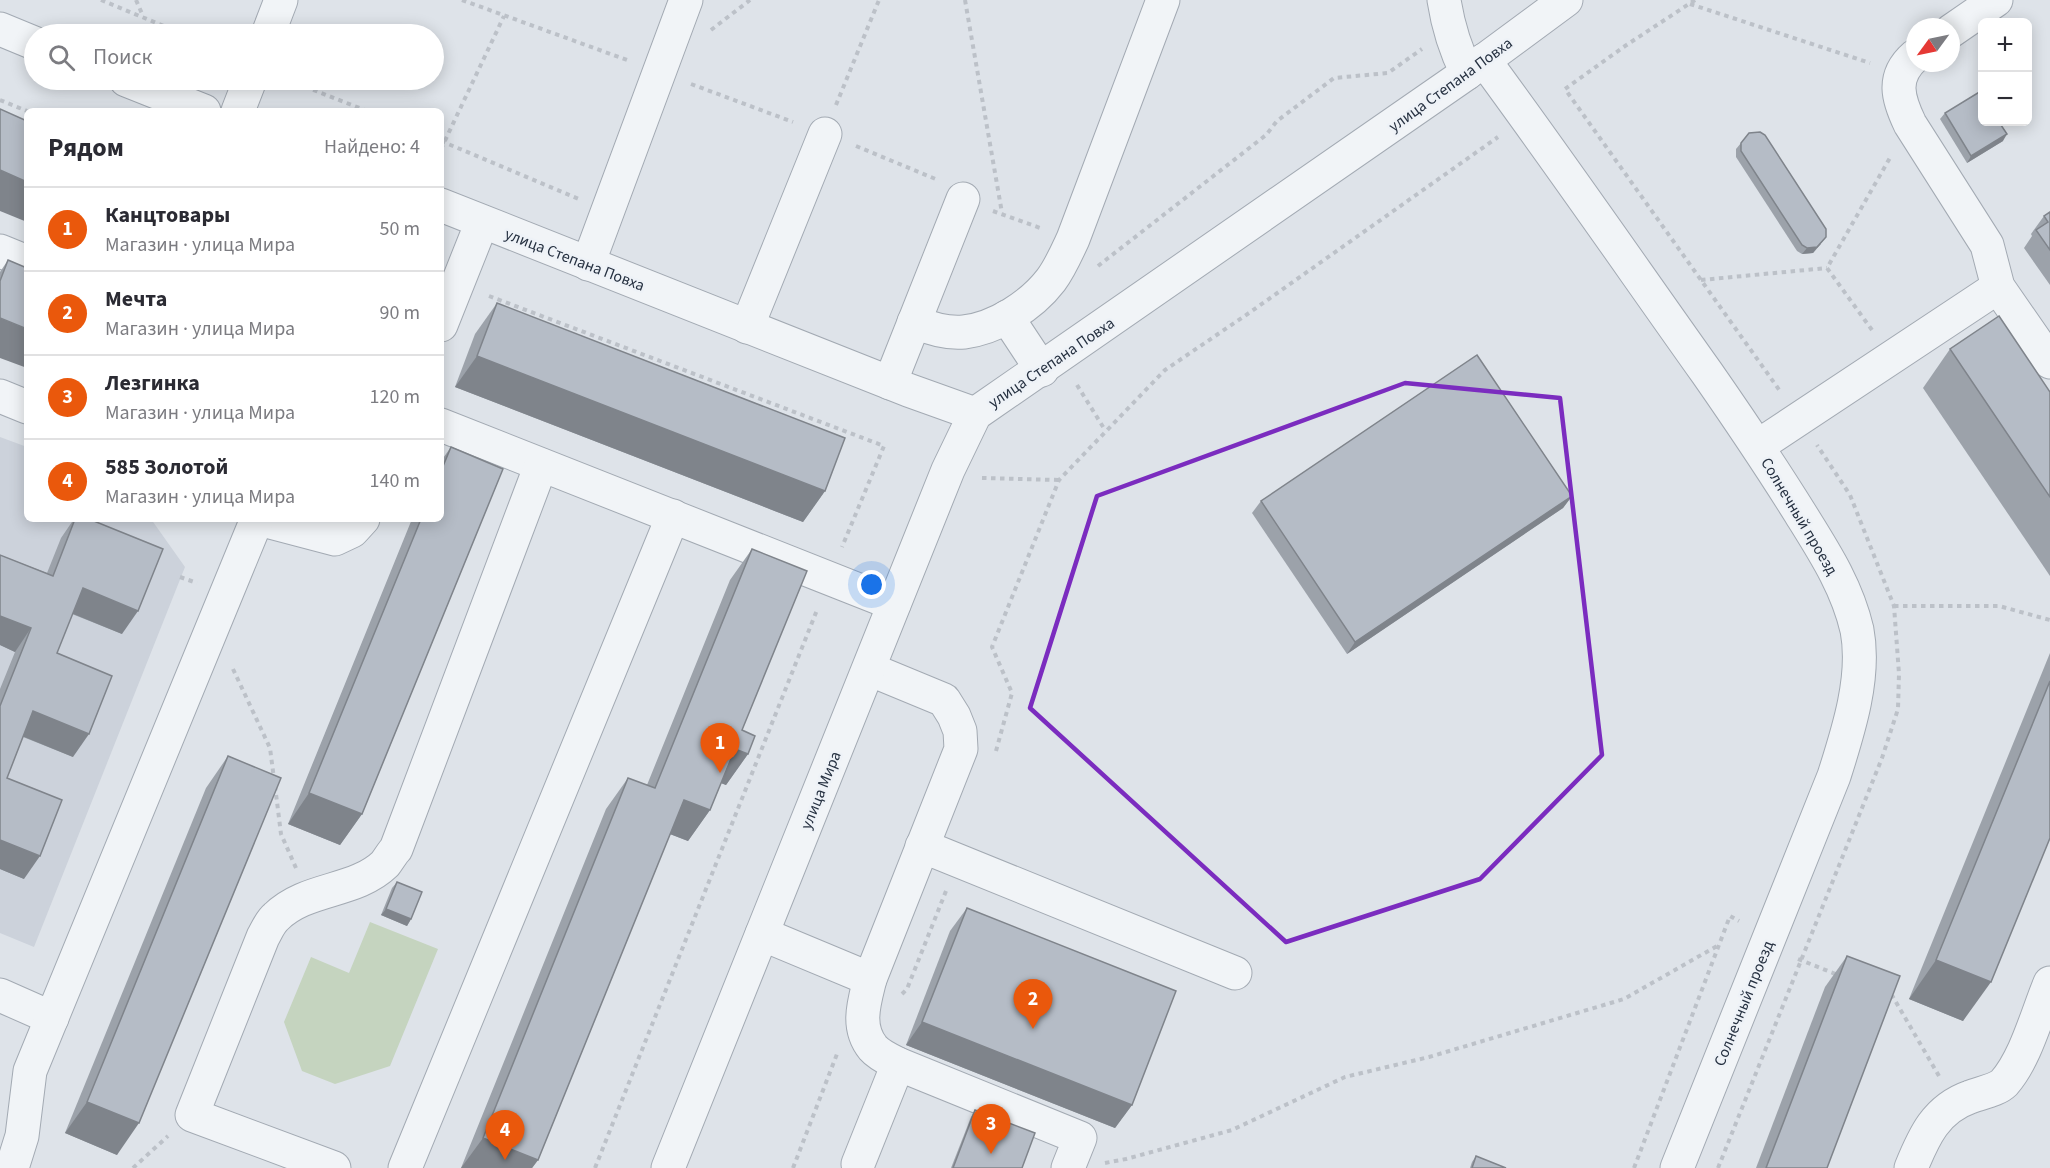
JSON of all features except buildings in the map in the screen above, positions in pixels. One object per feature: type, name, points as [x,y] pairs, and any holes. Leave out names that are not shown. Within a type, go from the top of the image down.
[{"type":"street","points":[[272,24],[281,0]]},
{"type":"street","points":[[588,264],[686,0]]},
{"type":"street","points":[[914,322],[934,330],[963,332],[988,326],[1007,318],[1038,295],[1050,281],[1063,262],[1073,239],[1163,0]]},
{"type":"street","name":"улица Степана Повха","points":[[444,206],[890,383],[975,414],[1042,370],[1476,66],[1566,0]]},
{"type":"street","points":[[1960,25],[1996,0]]},
{"type":"street","name":"Солнечный проезд","points":[[1447,14],[1456,52],[1476,66],[1533,127],[1758,446],[1832,565],[1850,604],[1857,632],[1859,655],[1856,692],[1849,729],[1834,776],[1677,1168]]},
{"type":"street","points":[[0,29],[24,39]]},
{"type":"street","points":[[1906,70],[1898,92],[1902,107],[1987,244],[1998,287],[2050,362]]},
{"type":"street","points":[[151,90],[196,108]]},
{"type":"street","points":[[239,108],[246,90]]},
{"type":"street","points":[[747,327],[825,134]]},
{"type":"street","points":[[890,383],[963,200]]},
{"type":"street","points":[[444,318],[482,222]]},
{"type":"street","points":[[0,251],[24,261]]},
{"type":"street","points":[[1758,446],[1998,287]]},
{"type":"street","points":[[1007,318],[1042,370]]},
{"type":"street","points":[[0,396],[24,406]]},
{"type":"street","name":"улица Мира","points":[[668,1168],[948,470],[975,414]]},
{"type":"street","points":[[444,426],[894,604]]},
{"type":"street","points":[[334,1168],[192,1115],[263,937],[274,918],[309,896],[352,883],[371,873],[385,863],[396,849],[542,465]]},
{"type":"street","points":[[405,1168],[673,516]]},
{"type":"street","points":[[12,1168],[22,1136],[30,1071],[212,625],[257,522]]},
{"type":"street","points":[[270,522],[335,539],[352,531],[360,522]]},
{"type":"street","points":[[869,669],[944,700],[960,730],[961,749],[870,979],[863,1006],[862,1028],[874,1050],[898,1064],[1080,1138],[1068,1168]]},
{"type":"street","points":[[922,846],[1235,973]]},
{"type":"street","points":[[762,934],[870,979]]},
{"type":"street","points":[[1911,1168],[1922,1140],[1937,1118],[1955,1102],[2002,1085],[2017,1065],[2050,983]]},
{"type":"street","points":[[0,995],[52,1017]]},
{"type":"street","points":[[858,1164],[898,1064]]},
{"type":"path","points":[[101,0],[159,24]]},
{"type":"path","points":[[136,0],[143,17]]},
{"type":"path","points":[[462,0],[934,176],[963,200],[1073,239]]},
{"type":"path","points":[[825,134],[879,0]]},
{"type":"path","points":[[965,0],[1002,214]]},
{"type":"path","points":[[1695,0],[1565,89],[1800,419],[1850,495],[1894,606],[1899,674],[1898,709],[1882,759],[1718,1168]]},
{"type":"path","points":[[1690,4],[1906,64]]},
{"type":"path","points":[[1090,272],[1266,135],[1277,121],[1334,78],[1388,73],[1447,14]]},
{"type":"path","points":[[444,137],[504,16]]},
{"type":"path","points":[[313,90],[359,108]]},
{"type":"path","points":[[0,100],[24,110]]},
{"type":"path","points":[[1827,268],[1910,123]]},
{"type":"path","points":[[995,756],[1012,693],[992,647],[1059,480],[1165,370],[1501,135]]},
{"type":"path","points":[[444,142],[608,211]]},
{"type":"path","points":[[1701,280],[1827,268]]},
{"type":"path","points":[[1827,268],[1891,358]]},
{"type":"path","points":[[458,284],[884,446],[595,1168]]},
{"type":"path","points":[[1076,382],[1106,430]]},
{"type":"path","points":[[971,478],[1059,480]]},
{"type":"path","points":[[1894,606],[1999,606],[2050,620]]},
{"type":"path","points":[[212,625],[270,748],[281,834],[309,896]]},
{"type":"path","points":[[793,1168],[837,1052],[907,989],[958,860]]},
{"type":"path","points":[[1634,1168],[1730,915]]},
{"type":"path","points":[[1104,1163],[1232,1130],[1345,1077],[1429,1057],[1624,999],[1718,946]]},
{"type":"path","points":[[1800,960],[1842,976]]},
{"type":"path","points":[[1883,993],[1893,997],[1955,1102]]},
{"type":"path","points":[[133,1168],[192,1115]]},
{"type":"highlighted area","points":[[1405,383],[1560,398],[1602,755],[1480,879],[1286,942],[1030,708],[1097,496]]},
{"type":"shaded area","points":[[0,437],[24,446],[24,522],[153,522],[185,567],[34,947],[0,933]]},
{"type":"green space","points":[[370,922],[438,949],[390,1066],[335,1084],[302,1071],[284,1022],[311,957],[349,973]]},
{"type":"place","name":"Канцтовары","points":[[720,773]]},
{"type":"place","name":"Мечта","points":[[1033,1029]]},
{"type":"place","name":"Лезгинка","points":[[991,1154]]},
{"type":"place","name":"585 Золотой","points":[[505,1160]]}]
